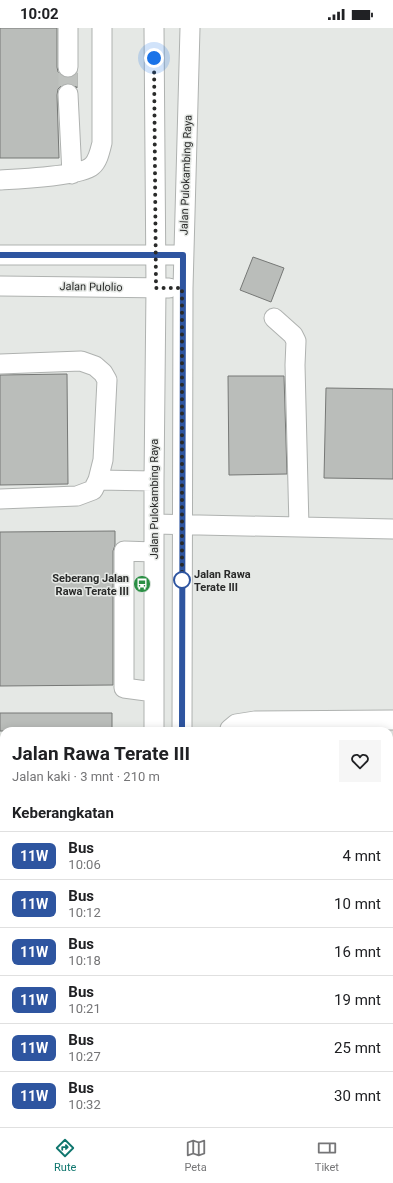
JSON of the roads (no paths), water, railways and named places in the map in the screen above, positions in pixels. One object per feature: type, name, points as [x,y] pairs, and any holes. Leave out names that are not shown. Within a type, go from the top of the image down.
[{"type":"street","points":[[68,28],[68,67]]},
{"type":"street","points":[[0,180],[72,174],[92,167],[98,157],[102,143],[102,28]]},
{"type":"street","name":"Jalan Pulokambing Raya","points":[[154,28],[156,255],[154,727]]},
{"type":"street","name":"Jalan Pulokambing Raya","points":[[182,727],[182,288],[190,28]]},
{"type":"street","points":[[68,94],[72,174]]},
{"type":"street","points":[[0,255],[183,255]]},
{"type":"street","name":"Jalan Pulolio","points":[[0,286],[182,288]]},
{"type":"street","points":[[274,318],[293,335],[296,341],[295,365],[299,527]]},
{"type":"street","points":[[0,364],[81,361],[95,366],[103,373],[107,380],[103,460],[98,480],[93,490],[77,496],[0,499]]},
{"type":"street","points":[[98,480],[154,481]]},
{"type":"street","points":[[154,524],[393,529]]},
{"type":"street","points":[[154,552],[124,551],[124,688],[154,692]]},
{"type":"street","points":[[232,727],[236,724],[255,721],[393,720]]},
{"type":"tunnel","points":[[68,67],[68,94]]},
{"type":"place","name":"Jalan Rawa Terate III","points":[[182,580]]},
{"type":"place","name":"Seberang Jalan Rawa Terate III","points":[[142,584]]}]
